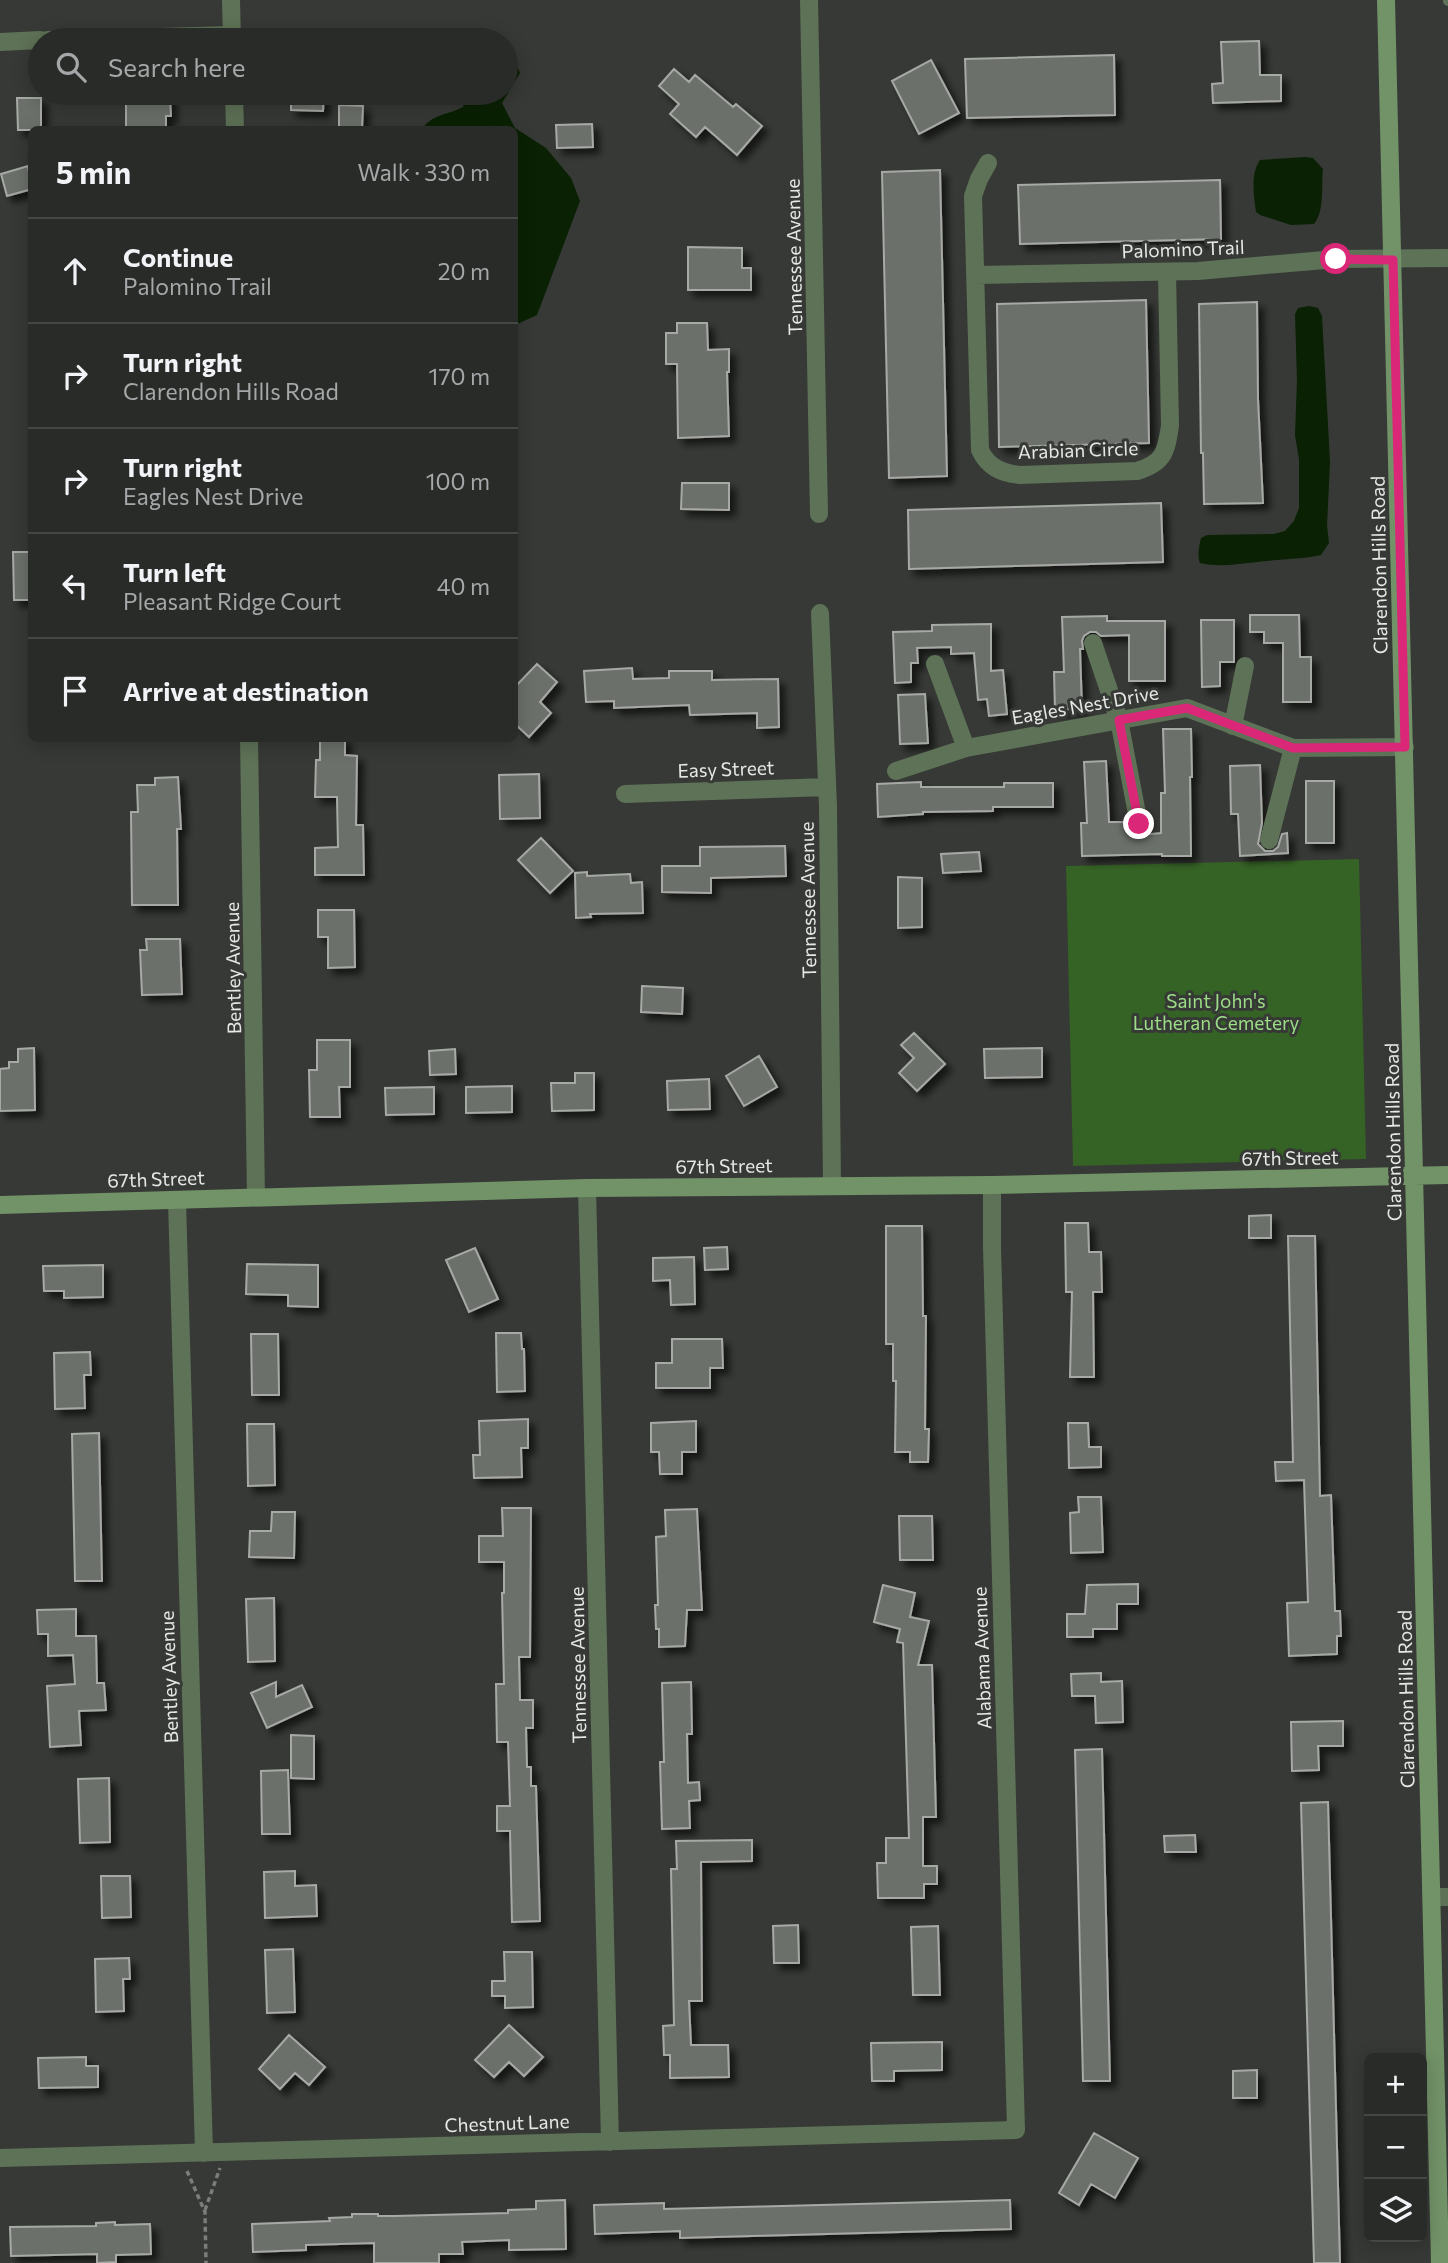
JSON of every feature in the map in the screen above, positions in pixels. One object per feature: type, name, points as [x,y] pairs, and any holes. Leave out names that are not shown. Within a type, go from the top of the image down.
[{"type":"street","points":[[232,0],[232,28]]},
{"type":"street","name":"Tennessee Avenue","points":[[808,0],[819,514]]},
{"type":"street","name":"Clarendon Hills Road","points":[[1386,0],[1415,1177],[1440,1897],[1440,2263]]},
{"type":"street","points":[[0,42],[28,41]]},
{"type":"street","points":[[234,105],[234,126]]},
{"type":"street","name":"Arabian Circle","points":[[988,163],[974,195],[975,275],[980,450],[993,467],[1005,473],[1020,475],[1137,471],[1152,467],[1161,459],[1167,446],[1170,426],[1167,272]]},
{"type":"street","name":"Palomino Trail","points":[[975,275],[1167,272],[1336,259],[1448,258]]},
{"type":"street","name":"Tennessee Avenue","points":[[820,613],[828,787],[832,1186]]},
{"type":"street","points":[[1093,643],[1119,720],[1139,824]]},
{"type":"street","points":[[935,664],[966,748]]},
{"type":"street","points":[[1233,726],[1245,666]]},
{"type":"street","name":"Eagles Nest Drive","points":[[896,771],[966,748],[1187,708],[1293,748],[1405,747]]},
{"type":"street","name":"Bentley Avenue","points":[[249,742],[256,1197]]},
{"type":"street","points":[[1269,840],[1293,748]]},
{"type":"street","name":"Easy Street","points":[[625,794],[828,787]]},
{"type":"street","name":"67th Street","points":[[0,1205],[587,1188],[992,1185],[1448,1175]]},
{"type":"street","name":"Alabama Avenue","points":[[992,1185],[1016,2130]]},
{"type":"street","name":"Tennessee Avenue","points":[[587,1188],[610,2141]]},
{"type":"street","name":"Bentley Avenue","points":[[177,1200],[204,2153]]},
{"type":"street","name":"Chestnut Lane","points":[[0,2158],[1016,2130]]},
{"type":"path","points":[[206,2263],[205,2213],[226,2152]]},
{"type":"path","points":[[179,2153],[205,2213]]},
{"type":"green space","name":"Saint John's Lutheran Cemetery","points":[[1359,859],[1366,1159],[1073,1166],[1066,866]]},
{"type":"shaded area","points":[[503,105],[514,126],[425,126],[436,117],[463,107]]},
{"type":"shaded area","points":[[518,130],[546,148],[571,178],[580,201],[537,315],[518,324]]},
{"type":"shaded area","points":[[1313,158],[1323,169],[1320,212],[1314,224],[1291,225],[1256,212],[1254,179],[1260,160]]},
{"type":"shaded area","points":[[1298,308],[1318,308],[1322,316],[1330,462],[1327,526],[1329,543],[1321,555],[1233,565],[1200,563],[1198,554],[1201,538],[1207,535],[1274,534],[1285,531],[1294,521],[1299,508],[1299,459],[1295,435],[1295,314]]},
{"type":"building","points":[[1259,41],[1260,75],[1281,75],[1281,101],[1213,103],[1212,84],[1223,83],[1221,42]]},
{"type":"building","points":[[1114,55],[1115,115],[967,118],[965,59]]},
{"type":"building","points":[[931,60],[959,113],[919,134],[892,81]]},
{"type":"building","points":[[674,69],[689,82],[695,75],[733,107],[736,104],[762,126],[737,155],[705,127],[696,137],[670,114],[679,104],[659,86]]},
{"type":"building","points":[[17,98],[28,98],[28,105],[41,105],[41,126],[28,126],[28,130],[18,130]]},
{"type":"building","points":[[126,105],[170,105],[171,116],[166,116],[166,126],[126,126]]},
{"type":"building","points":[[291,105],[323,105],[323,111],[291,110]]},
{"type":"building","points":[[339,105],[363,106],[362,126],[339,126]]},
{"type":"building","points":[[592,124],[593,147],[557,148],[556,125]]},
{"type":"building","points":[[28,166],[28,190],[7,196],[1,174]]},
{"type":"building","points":[[940,170],[947,476],[889,478],[882,172]]},
{"type":"building","points":[[1220,180],[1221,239],[1020,244],[1018,185]]},
{"type":"building","points":[[688,247],[742,248],[742,268],[751,268],[751,290],[688,290]]},
{"type":"building","points":[[1146,300],[1149,443],[999,447],[997,304]]},
{"type":"building","points":[[1257,302],[1263,503],[1204,504],[1199,304]]},
{"type":"building","points":[[677,323],[707,323],[708,350],[729,349],[729,436],[678,438],[677,364],[666,364],[666,333],[677,333]]},
{"type":"building","points":[[682,483],[729,483],[729,510],[681,509]]},
{"type":"building","points":[[1161,503],[1163,562],[909,569],[908,510]]},
{"type":"building","points":[[13,552],[28,552],[28,600],[14,600]]},
{"type":"building","points":[[1250,615],[1299,615],[1300,657],[1311,657],[1311,702],[1283,702],[1283,643],[1264,643],[1264,632],[1250,632]]},
{"type":"building","points":[[1107,616],[1107,621],[1165,621],[1165,681],[1129,681],[1129,635],[1101,636],[1090,632],[1084,636],[1083,649],[1080,649],[1082,709],[1055,710],[1054,672],[1064,672],[1062,617]]},
{"type":"building","points":[[1201,620],[1234,620],[1234,662],[1220,662],[1220,686],[1202,687]]},
{"type":"building","points":[[991,624],[991,671],[1003,670],[1007,714],[989,716],[987,699],[978,700],[974,653],[951,654],[951,647],[917,648],[918,663],[911,663],[911,682],[895,683],[893,632],[932,631],[932,625]]},
{"type":"building","points":[[537,664],[557,682],[540,702],[551,713],[529,737],[518,727],[518,684]]},
{"type":"building","points":[[632,668],[633,679],[669,678],[669,671],[712,671],[712,680],[778,679],[779,727],[757,728],[757,713],[690,715],[689,705],[614,708],[614,701],[586,702],[584,671]]},
{"type":"building","points":[[925,694],[928,743],[900,744],[898,695]]},
{"type":"building","points":[[1163,729],[1191,729],[1191,856],[1082,856],[1081,823],[1087,823],[1084,762],[1106,761],[1109,822],[1127,822],[1131,834],[1161,833],[1161,793],[1165,793]]},
{"type":"building","points":[[320,742],[345,742],[345,755],[357,756],[356,825],[363,825],[364,875],[315,875],[315,848],[338,847],[337,797],[315,797],[316,760],[320,760]]},
{"type":"building","points":[[1260,765],[1262,823],[1258,844],[1265,851],[1273,851],[1278,847],[1282,834],[1287,833],[1288,853],[1240,856],[1238,814],[1231,814],[1230,766]]},
{"type":"building","points":[[539,774],[540,818],[500,819],[499,775]]},
{"type":"building","points":[[178,777],[181,829],[177,829],[178,905],[132,905],[131,812],[138,812],[137,785],[155,785],[155,778]]},
{"type":"building","points":[[1306,781],[1334,781],[1334,843],[1306,843]]},
{"type":"building","points":[[921,782],[921,787],[1004,787],[1004,783],[1053,783],[1053,807],[993,807],[993,811],[923,812],[878,817],[877,784]]},
{"type":"building","points":[[541,838],[573,871],[550,893],[518,860]]},
{"type":"building","points":[[785,846],[786,876],[711,878],[711,893],[662,892],[662,866],[700,866],[700,847]]},
{"type":"building","points":[[979,852],[981,871],[943,873],[941,854]]},
{"type":"building","points":[[587,872],[587,876],[630,874],[631,883],[642,882],[643,913],[590,914],[591,917],[576,918],[575,873]]},
{"type":"building","points":[[898,877],[922,878],[922,927],[898,928]]},
{"type":"building","points":[[318,910],[354,910],[355,967],[328,968],[328,937],[318,937]]},
{"type":"building","points":[[146,939],[180,939],[182,994],[142,995],[140,950],[147,950]]},
{"type":"building","points":[[642,986],[683,988],[682,1014],[641,1012]]},
{"type":"building","points":[[914,1033],[945,1064],[917,1091],[899,1073],[914,1058],[901,1045]]},
{"type":"building","points":[[317,1040],[350,1040],[350,1087],[339,1087],[340,1117],[310,1117],[309,1070],[317,1070]]},
{"type":"building","points":[[34,1048],[35,1110],[0,1111],[0,1069],[9,1068],[9,1062],[18,1062],[18,1049]]},
{"type":"building","points":[[1042,1048],[1042,1077],[985,1078],[984,1049]]},
{"type":"building","points":[[455,1049],[456,1074],[430,1075],[429,1051]]},
{"type":"building","points":[[759,1056],[777,1087],[744,1106],[726,1076]]},
{"type":"building","points":[[575,1073],[594,1073],[594,1110],[552,1111],[551,1083],[575,1083]]},
{"type":"building","points":[[709,1079],[710,1109],[668,1110],[667,1081]]},
{"type":"building","points":[[512,1086],[512,1112],[466,1113],[466,1087]]},
{"type":"building","points":[[434,1087],[434,1114],[386,1115],[385,1088]]},
{"type":"building","points":[[1271,1215],[1271,1238],[1249,1238],[1249,1216]]},
{"type":"building","points":[[1065,1223],[1088,1223],[1089,1252],[1101,1252],[1102,1292],[1093,1292],[1094,1377],[1070,1377],[1072,1292],[1066,1292]]},
{"type":"building","points":[[886,1226],[922,1226],[923,1316],[926,1316],[925,1429],[929,1429],[928,1462],[910,1462],[910,1452],[895,1452],[896,1381],[893,1381],[893,1344],[886,1344]]},
{"type":"building","points":[[1288,1236],[1315,1236],[1320,1496],[1331,1495],[1335,1611],[1340,1611],[1341,1636],[1337,1636],[1337,1654],[1289,1656],[1287,1603],[1308,1602],[1304,1480],[1276,1481],[1275,1462],[1293,1462]]},
{"type":"building","points":[[727,1247],[728,1269],[705,1270],[704,1248]]},
{"type":"building","points":[[475,1248],[498,1299],[469,1312],[446,1260]]},
{"type":"building","points":[[694,1257],[695,1304],[671,1305],[670,1280],[653,1281],[653,1258]]},
{"type":"building","points":[[247,1264],[318,1265],[318,1307],[288,1306],[288,1295],[246,1294]]},
{"type":"building","points":[[103,1265],[103,1297],[64,1298],[64,1291],[44,1291],[43,1266]]},
{"type":"building","points":[[496,1333],[521,1333],[525,1391],[497,1392]]},
{"type":"building","points":[[251,1334],[278,1334],[279,1395],[252,1395]]},
{"type":"building","points":[[672,1339],[722,1339],[723,1368],[710,1368],[710,1388],[656,1388],[656,1363],[672,1363]]},
{"type":"building","points":[[90,1352],[91,1375],[84,1375],[85,1408],[55,1409],[54,1353]]},
{"type":"building","points":[[528,1419],[528,1448],[521,1448],[522,1477],[474,1478],[473,1455],[480,1455],[479,1421]]},
{"type":"building","points":[[696,1421],[696,1452],[682,1452],[682,1474],[660,1474],[659,1452],[651,1452],[651,1423]]},
{"type":"building","points":[[1068,1423],[1088,1423],[1089,1447],[1101,1447],[1101,1467],[1069,1468]]},
{"type":"building","points":[[247,1424],[274,1424],[275,1485],[248,1486]]},
{"type":"building","points":[[99,1433],[102,1581],[75,1581],[72,1434]]},
{"type":"building","points":[[1078,1497],[1101,1497],[1103,1552],[1071,1553],[1070,1513],[1079,1512]]},
{"type":"building","points":[[502,1508],[531,1508],[530,1657],[519,1657],[520,1700],[533,1700],[533,1728],[526,1728],[527,1767],[531,1767],[531,1786],[536,1786],[540,1921],[512,1922],[510,1831],[497,1831],[497,1806],[510,1806],[508,1742],[497,1742],[496,1684],[504,1684],[504,1562],[479,1562],[479,1536],[503,1536]]},
{"type":"building","points":[[697,1509],[702,1610],[687,1610],[685,1646],[659,1647],[655,1605],[658,1605],[656,1537],[666,1536],[665,1510]]},
{"type":"building","points":[[272,1512],[295,1512],[294,1558],[249,1557],[250,1531],[271,1531]]},
{"type":"building","points":[[899,1516],[932,1516],[933,1560],[900,1560]]},
{"type":"building","points":[[1138,1584],[1138,1604],[1117,1604],[1117,1629],[1093,1629],[1093,1637],[1067,1637],[1067,1614],[1085,1614],[1087,1585]]},
{"type":"building","points":[[883,1585],[915,1593],[910,1617],[929,1621],[918,1665],[932,1665],[936,1817],[923,1817],[923,1866],[937,1866],[937,1884],[924,1884],[924,1898],[878,1898],[877,1863],[886,1863],[886,1838],[909,1838],[903,1643],[897,1642],[900,1629],[874,1622]]},
{"type":"building","points":[[274,1598],[275,1661],[248,1662],[246,1599]]},
{"type":"building","points":[[76,1609],[76,1636],[96,1636],[97,1683],[104,1683],[106,1710],[79,1711],[81,1745],[50,1747],[47,1686],[75,1684],[73,1655],[48,1656],[48,1634],[38,1634],[37,1610]]},
{"type":"building","points":[[1101,1673],[1101,1682],[1122,1681],[1123,1722],[1096,1723],[1095,1696],[1072,1696],[1071,1674]]},
{"type":"building","points":[[276,1682],[276,1697],[302,1685],[312,1707],[267,1728],[251,1693]]},
{"type":"building","points":[[691,1682],[692,1734],[687,1734],[688,1783],[699,1782],[700,1800],[689,1801],[690,1828],[662,1829],[662,1683]]},
{"type":"building","points":[[1343,1721],[1343,1746],[1318,1746],[1319,1770],[1292,1771],[1291,1722]]},
{"type":"building","points":[[291,1735],[314,1736],[314,1779],[291,1778]]},
{"type":"building","points":[[1102,1749],[1110,2081],[1083,2081],[1075,1750]]},
{"type":"building","points":[[288,1770],[290,1834],[262,1834],[261,1771]]},
{"type":"building","points":[[109,1778],[110,1842],[80,1843],[78,1779]]},
{"type":"building","points":[[1328,1802],[1340,2263],[1314,2263],[1301,1803]]},
{"type":"building","points":[[1195,1835],[1196,1852],[1165,1852],[1164,1836]]},
{"type":"building","points":[[752,1840],[752,1861],[701,1862],[702,2001],[689,2001],[691,2045],[728,2045],[729,2077],[670,2078],[670,2055],[664,2055],[663,2026],[674,2025],[671,1869],[677,1869],[676,1841]]},
{"type":"building","points":[[295,1871],[295,1886],[316,1885],[317,1916],[265,1918],[264,1872]]},
{"type":"building","points":[[101,1876],[130,1876],[131,1917],[102,1918]]},
{"type":"building","points":[[798,1925],[799,1963],[774,1963],[773,1926]]},
{"type":"building","points":[[938,1926],[940,1995],[913,1995],[911,1927]]},
{"type":"building","points":[[293,1949],[295,2012],[267,2013],[265,1950]]},
{"type":"building","points":[[504,1952],[532,1952],[533,2007],[505,2008],[505,1996],[492,1996],[492,1981],[505,1981]]},
{"type":"building","points":[[129,1958],[130,1979],[123,1979],[124,2011],[96,2012],[95,1959]]},
{"type":"building","points":[[509,2025],[543,2057],[524,2076],[509,2062],[494,2077],[475,2060]]},
{"type":"building","points":[[289,2035],[325,2067],[309,2085],[295,2073],[280,2089],[259,2069]]},
{"type":"building","points":[[942,2042],[942,2070],[894,2071],[894,2081],[872,2081],[871,2043]]},
{"type":"building","points":[[86,2057],[86,2066],[98,2066],[98,2087],[39,2088],[38,2058]]},
{"type":"building","points":[[1257,2070],[1257,2098],[1233,2098],[1233,2071]]},
{"type":"building","points":[[1094,2133],[1138,2158],[1115,2198],[1091,2184],[1079,2205],[1059,2193]]},
{"type":"building","points":[[565,2200],[566,2249],[509,2250],[509,2240],[462,2242],[463,2254],[439,2254],[439,2263],[374,2263],[374,2243],[306,2245],[306,2250],[253,2252],[252,2224],[330,2221],[329,2218],[352,2217],[352,2214],[395,2216],[508,2213],[508,2210],[536,2209],[536,2201]]},
{"type":"building","points":[[1010,2200],[1011,2229],[680,2238],[680,2231],[595,2234],[594,2205],[664,2203],[664,2209]]},
{"type":"building","points":[[115,2222],[115,2225],[150,2224],[151,2254],[116,2255],[116,2262],[97,2263],[97,2254],[11,2256],[10,2227],[96,2226],[96,2223]]},
{"type":"route","points":[[1139,824],[1119,720],[1187,708],[1293,748],[1405,747],[1393,260],[1336,259]]}]
